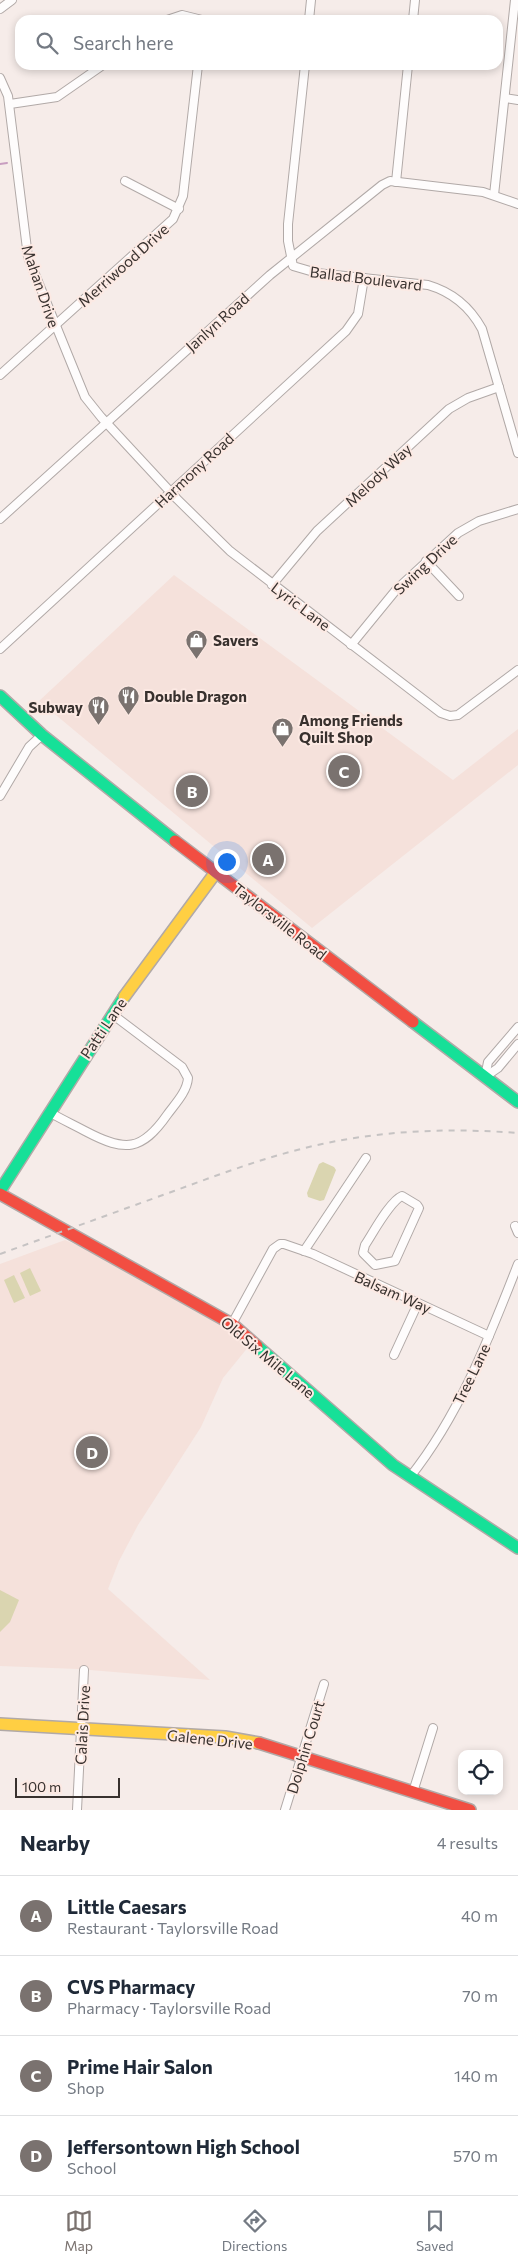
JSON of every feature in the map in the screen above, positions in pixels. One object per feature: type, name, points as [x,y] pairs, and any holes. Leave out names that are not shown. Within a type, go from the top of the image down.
[{"type":"street","points":[[0,9],[12,0]]},
{"type":"street","points":[[310,15],[312,0]]},
{"type":"street","points":[[414,15],[415,0]]},
{"type":"street","points":[[494,195],[515,0]]},
{"type":"street","points":[[10,104],[57,97],[96,70]]},
{"type":"street","name":"Merriwood Drive","points":[[0,375],[173,219],[184,196],[197,70]]},
{"type":"street","points":[[291,257],[288,224],[303,70]]},
{"type":"street","points":[[407,70],[396,182],[494,195],[518,204]]},
{"type":"street","name":"Mahan Drive","points":[[0,78],[7,90],[10,104],[26,249],[82,390],[106,422]]},
{"type":"street","points":[[505,98],[518,100]]},
{"type":"street","points":[[125,181],[179,208]]},
{"type":"street","name":"Janlyn Road","points":[[0,518],[291,257],[382,185],[388,182],[396,182]]},
{"type":"street","name":"Ballad Boulevard","points":[[291,257],[293,266],[307,272],[428,285],[444,291],[461,302],[473,314],[482,329],[518,453]]},
{"type":"street","name":"Harmony Road","points":[[0,648],[346,331],[360,308],[364,278]]},
{"type":"street","name":"Melody Way","points":[[272,584],[317,531],[450,409],[468,398],[499,387]]},
{"type":"street","name":"Lyric Lane","points":[[106,422],[170,492],[230,551],[441,713],[450,716],[462,713],[518,670]]},
{"type":"street","name":"Swing Drive","points":[[351,644],[382,605],[426,562],[466,528],[479,521],[518,509]]},
{"type":"street","points":[[426,562],[459,596]]},
{"type":"street","name":"Taylorsville Road","points":[[0,696],[42,735],[107,788],[518,1102]]},
{"type":"street","points":[[0,796],[29,747],[42,735]]},
{"type":"street","name":"Patti Lane","points":[[0,1192],[112,1014],[216,872]]},
{"type":"street","points":[[49,1112],[111,1144],[132,1145],[144,1141],[158,1128],[186,1089],[188,1078],[182,1067],[112,1014]]},
{"type":"street","points":[[485,1077],[488,1062],[518,1027]]},
{"type":"street","points":[[485,1077],[498,1068],[518,1044]]},
{"type":"street","points":[[232,1324],[276,1246],[284,1244],[301,1250],[366,1158]]},
{"type":"street","name":"Old Six Mile Lane","points":[[0,1192],[232,1324],[377,1452],[410,1477],[518,1548]]},
{"type":"street","points":[[402,1196],[409,1199],[419,1208],[395,1260],[375,1265],[363,1253],[364,1245],[397,1198],[402,1196]]},
{"type":"street","name":"Balsam Way","points":[[301,1250],[490,1336]]},
{"type":"street","name":"Tree Lane","points":[[410,1477],[464,1392],[490,1336],[518,1264]]},
{"type":"street","points":[[368,1280],[375,1265]]},
{"type":"street","points":[[394,1355],[418,1303]]},
{"type":"street","name":"Calais Drive","points":[[78,1810],[84,1670]]},
{"type":"street","name":"Dolphin Court","points":[[285,1810],[324,1684]]},
{"type":"street","name":"Galene Drive","points":[[0,1724],[226,1737],[248,1740],[470,1810]]},
{"type":"street","points":[[413,1792],[433,1728]]},
{"type":"shaded area","points":[[174,575],[453,780],[518,729],[518,765],[312,928],[39,701]]},
{"type":"shaded area","points":[[323,1162],[334,1167],[336,1170],[324,1200],[320,1201],[308,1197],[307,1193],[319,1164]]},
{"type":"shaded area","points":[[65,1240],[135,1270],[253,1341],[223,1378],[201,1427],[138,1525],[119,1561],[108,1589],[210,1680],[78,1669],[0,1666],[0,1264]]},
{"type":"shaded area","points":[[30,1268],[41,1291],[30,1296],[20,1273]]},
{"type":"shaded area","points":[[14,1275],[25,1298],[14,1303],[4,1280]]},
{"type":"shaded area","points":[[0,1590],[19,1600],[10,1622],[0,1632]]},
{"type":"waterway","points":[[0,164],[7,163]]},
{"type":"railway","points":[[0,1254],[229,1171],[284,1153],[322,1144],[346,1139],[420,1131],[518,1133]]},
{"type":"traffic: fast","points":[[0,696],[42,735],[175,841]]},
{"type":"traffic: fast","points":[[0,1191],[124,997]]},
{"type":"traffic: fast","points":[[413,1022],[518,1102]]},
{"type":"traffic: fast","points":[[257,1346],[393,1465],[518,1548]]},
{"type":"traffic: slow","points":[[124,997],[216,872]]},
{"type":"traffic: slow","points":[[0,1724],[225,1737],[259,1743]]},
{"type":"traffic: jam","points":[[175,841],[413,1022]]},
{"type":"traffic: jam","points":[[0,1194],[232,1324],[257,1346]]},
{"type":"traffic: jam","points":[[259,1743],[470,1810]]},
{"type":"place","name":"Savers","points":[[197,659]]},
{"type":"place","name":"Double Dragon","points":[[128,715]]},
{"type":"place","name":"Subway","points":[[99,726]]},
{"type":"place","name":"Among Friends Quilt Shop","points":[[283,748]]},
{"type":"place","name":"Prime Hair Salon","points":[[344,771]]},
{"type":"place","name":"CVS Pharmacy","points":[[192,791]]},
{"type":"place","name":"Little Caesars","points":[[268,859]]},
{"type":"place","name":"Jeffersontown High School","points":[[92,1452]]}]
